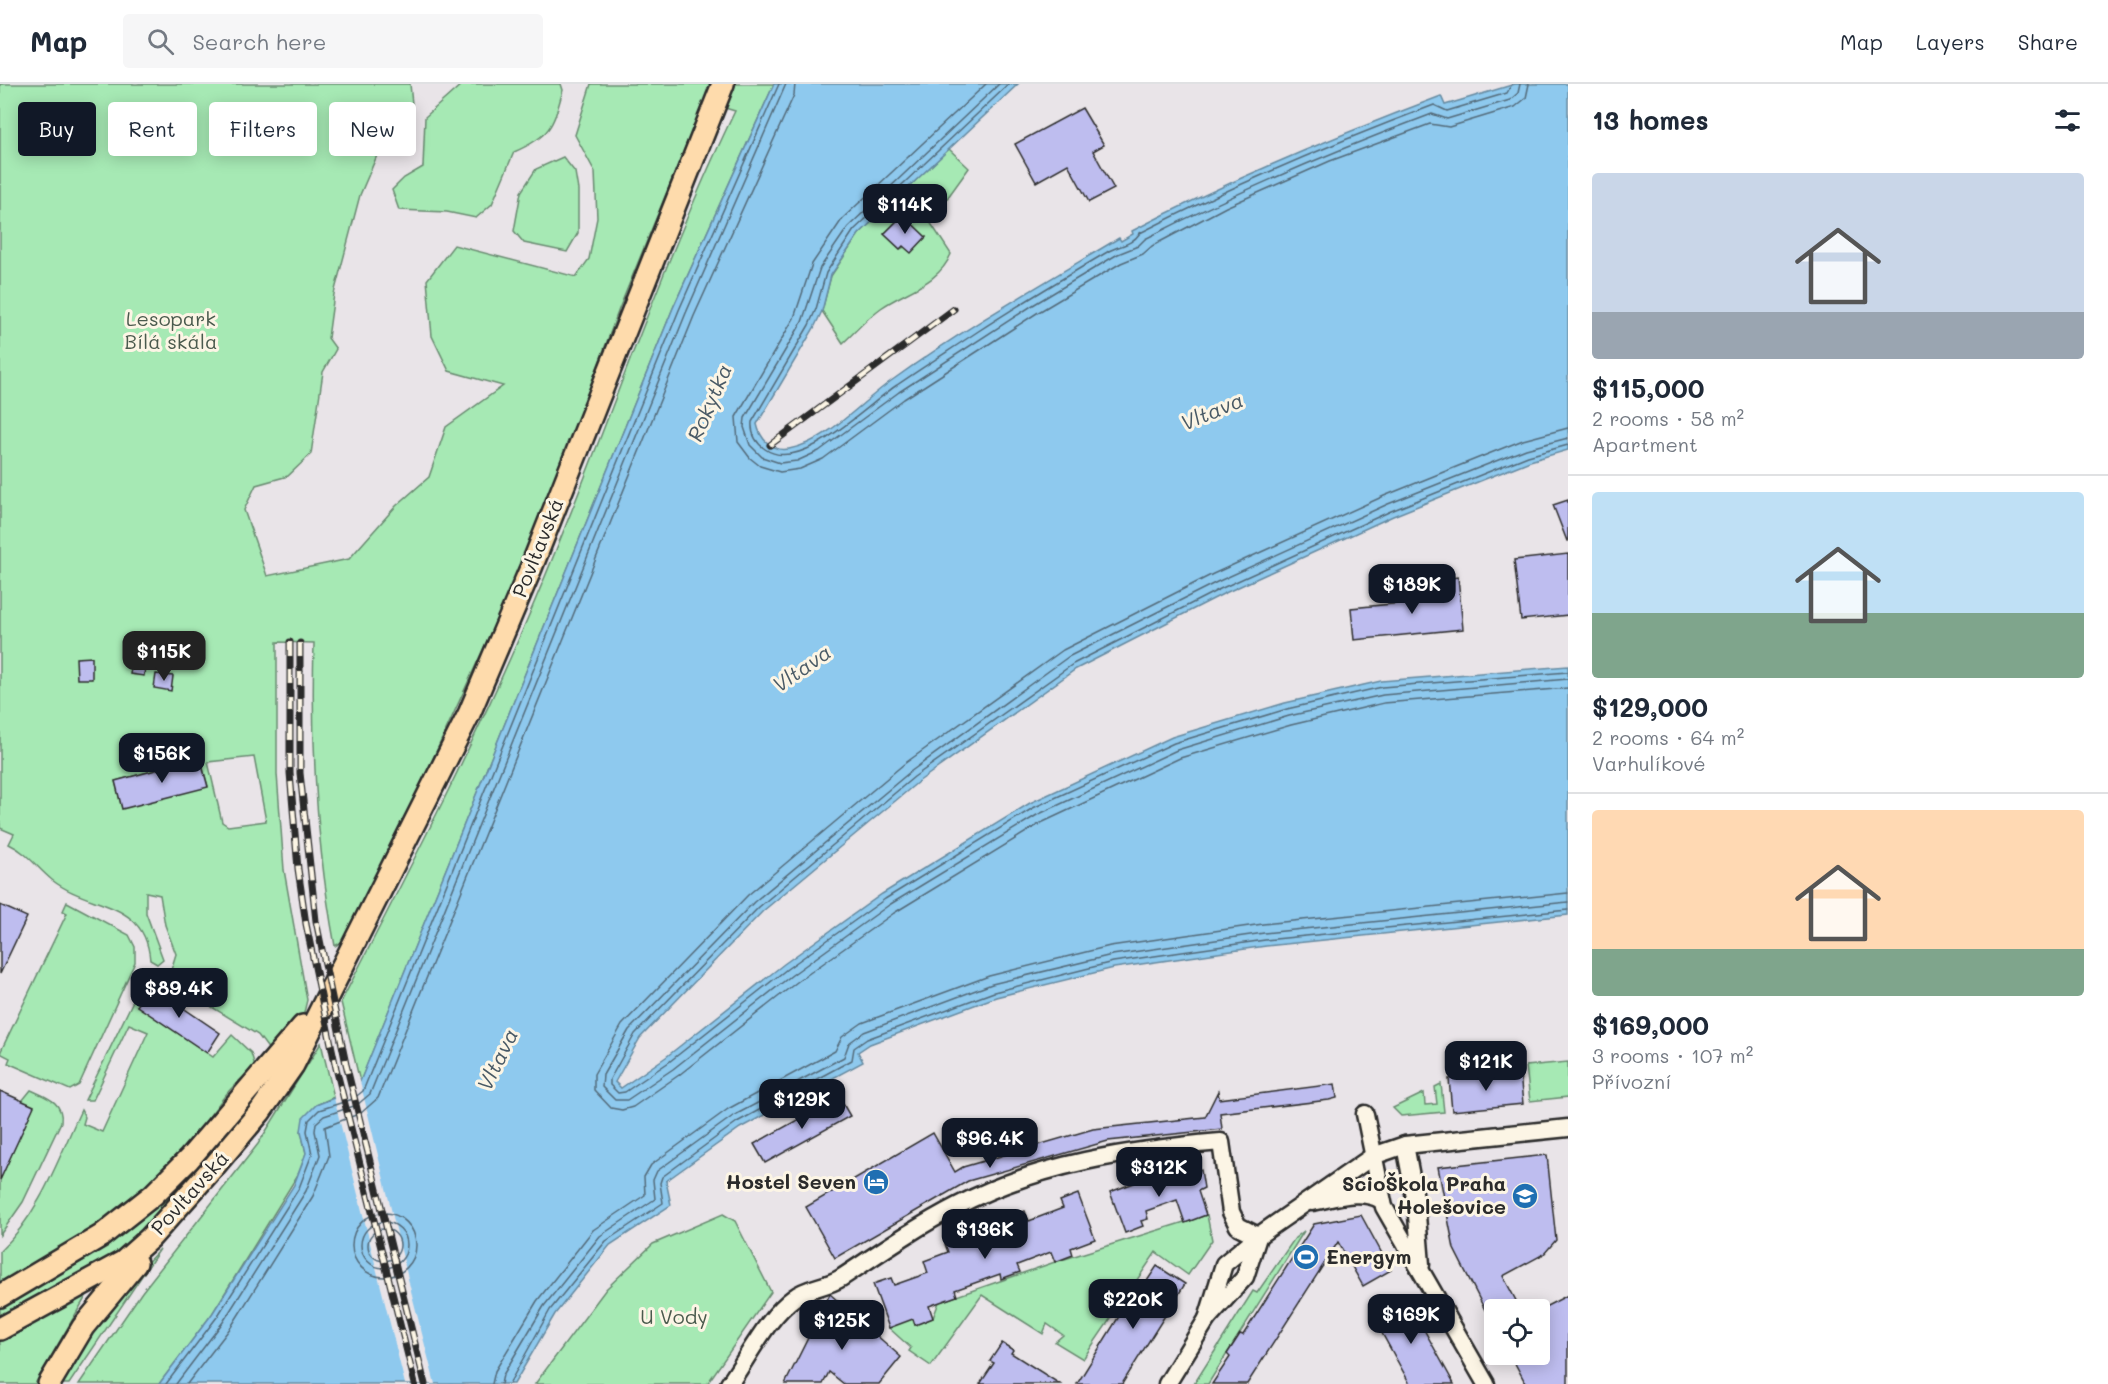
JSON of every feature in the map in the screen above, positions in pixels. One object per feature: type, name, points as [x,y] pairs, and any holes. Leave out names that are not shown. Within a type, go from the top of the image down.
[{"type":"main road","name":"Povltavská","points":[[0,1329],[123,1262],[150,1238],[260,1112],[293,1065],[469,714],[531,568],[723,84]]},
{"type":"main road","name":"Povltavská","points":[[0,1296],[101,1236],[153,1195],[197,1150],[325,1000]]},
{"type":"main road","points":[[49,1384],[95,1311],[162,1235],[210,1171]]},
{"type":"street","points":[[1365,1114],[1381,1200],[1486,1384]]},
{"type":"street","points":[[1207,1319],[1224,1264],[1258,1236],[1373,1156],[1405,1145],[1568,1128]]},
{"type":"street","points":[[729,1384],[764,1332],[795,1296],[838,1280],[902,1237],[958,1205],[1009,1182],[1068,1164],[1149,1148],[1221,1142],[1231,1212],[1238,1226],[1258,1236]]},
{"type":"street","points":[[1405,1145],[1416,1203],[1421,1269]]},
{"type":"street","points":[[1305,1203],[1355,1194],[1373,1196],[1381,1200]]},
{"type":"street","points":[[1167,1384],[1207,1319],[1245,1277],[1258,1236]]},
{"type":"green space","name":"Lesopark Bílá skála","points":[[0,84],[410,84],[412,102],[329,102],[329,156],[377,156],[360,195],[334,294],[328,338],[336,349],[323,372],[311,454],[288,476],[256,485],[244,510],[267,576],[349,559],[396,506],[429,477],[446,427],[503,386],[449,371],[432,336],[427,280],[454,245],[576,277],[589,259],[597,218],[595,172],[575,135],[591,84],[711,84],[619,309],[533,541],[429,767],[345,940],[335,946],[323,871],[316,795],[313,720],[314,643],[277,642],[277,774],[284,870],[307,1000],[303,1017],[270,1051],[258,1035],[205,1003],[171,970],[176,954],[165,925],[160,895],[146,892],[146,913],[163,959],[157,964],[150,960],[146,940],[138,926],[127,916],[67,890],[52,880],[27,856],[9,844],[14,834],[0,828]],"holes":[[[254,757],[266,821],[228,826],[222,822],[208,762]],[[200,758],[208,786],[122,808],[115,781]]]},
{"type":"green space","points":[[462,84],[561,84],[563,90],[549,128],[536,141],[514,152],[492,204],[476,218],[447,212],[399,210],[392,190],[404,178],[423,167],[425,117]]},
{"type":"green space","points":[[736,84],[774,84],[673,308],[360,1082],[341,1002],[443,801],[515,648],[562,535],[657,291],[707,171],[735,111],[725,108]]},
{"type":"green space","points":[[949,149],[969,168],[930,222],[951,254],[946,264],[930,280],[876,312],[843,343],[822,311],[831,276],[859,234]],"holes":[[[903,215],[926,237],[900,249],[884,234]]]},
{"type":"green space","points":[[563,157],[575,172],[578,190],[578,233],[567,252],[524,243],[514,231],[521,192],[536,169]]},
{"type":"green space","points":[[67,902],[129,935],[135,947],[135,962],[79,1085],[70,1090],[8,1063],[10,1058],[0,1053],[67,913],[63,911]]},
{"type":"green space","points":[[146,974],[163,977],[186,999],[183,1008],[138,1006],[213,1057],[232,1035],[251,1053],[255,1066],[229,1091],[178,1156],[140,1192],[71,1245],[47,1260],[0,1282],[0,1251],[14,1236],[37,1203],[81,1110],[85,1117],[83,1124],[102,1132],[148,1032],[129,1024],[93,1100],[85,1100]]},
{"type":"green space","points":[[321,1043],[334,1097],[316,1105],[301,1131],[306,1153],[302,1168],[212,1314],[159,1384],[79,1384],[142,1292],[258,1144]]},
{"type":"green space","points":[[1568,1062],[1568,1097],[1530,1101],[1526,1066]]},
{"type":"green space","points":[[1441,1084],[1444,1112],[1401,1116],[1393,1108],[1424,1093],[1425,1105],[1437,1104],[1435,1087]]},
{"type":"green space","points":[[31,1090],[57,1105],[61,1122],[23,1202],[0,1235],[0,1180],[33,1107],[22,1101]]},
{"type":"green space","points":[[231,1125],[235,1127],[128,1251],[62,1281],[0,1318],[0,1307],[84,1260],[138,1221],[191,1173]]},
{"type":"green space","name":"U Vody","points":[[723,1214],[735,1221],[771,1292],[707,1384],[535,1384],[606,1289],[653,1244]]},
{"type":"green space","points":[[1207,1215],[1212,1240],[1188,1275],[1156,1252],[1083,1359],[1055,1342],[1063,1335],[1047,1324],[1043,1334],[982,1295],[931,1366],[909,1351],[911,1348],[889,1328],[912,1317],[915,1325],[933,1318],[939,1302],[1055,1262]]},
{"type":"green space","points":[[1304,1231],[1208,1384],[1194,1384],[1253,1291],[1257,1293],[1295,1238]]},
{"type":"green space","points":[[160,1249],[69,1384],[58,1384],[105,1313]]},
{"type":"green space","points":[[88,1293],[35,1384],[0,1384],[0,1341]]},
{"type":"water","points":[[774,84],[1018,84],[859,234],[831,275],[822,311],[814,328],[757,424],[761,435],[768,443],[777,448],[789,449],[817,439],[918,362],[974,325],[1119,238],[1121,241],[1133,234],[1132,231],[1246,176],[1441,96],[1445,105],[1515,84],[1568,84],[1568,450],[1530,461],[1393,516],[1223,594],[1076,669],[918,782],[763,911],[640,1038],[615,1082],[621,1088],[666,1057],[784,964],[882,894],[1030,803],[1172,737],[1285,703],[1381,681],[1568,666],[1568,915],[1266,946],[1114,968],[996,997],[870,1044],[858,1052],[863,1062],[740,1128],[666,1181],[671,1205],[610,1245],[555,1314],[514,1384],[159,1384],[212,1314],[294,1185],[306,1153],[301,1131],[303,1118],[316,1105],[357,1089],[673,308]]},
{"type":"pier","points":[[359,1077],[435,1384],[405,1384],[333,1094],[355,1087]]},
{"type":"building","points":[[1082,108],[1104,145],[1093,151],[1114,189],[1089,202],[1068,164],[1036,182],[1015,144]]},
{"type":"building","points":[[903,215],[926,237],[911,253],[903,246],[900,249],[884,234]]},
{"type":"building","points":[[1568,500],[1568,541],[1567,541],[1553,505]]},
{"type":"building","points":[[1568,554],[1568,615],[1521,620],[1514,560]]},
{"type":"building","points":[[1458,577],[1463,629],[1354,640],[1351,608],[1423,601],[1423,596],[1435,594],[1433,580]]},
{"type":"building","points":[[92,657],[92,679],[77,679],[76,658]]},
{"type":"building","points":[[133,657],[146,658],[144,676],[130,674]]},
{"type":"building","points":[[156,674],[173,676],[171,691],[154,688]]},
{"type":"building","points":[[200,758],[208,787],[122,809],[115,781]]},
{"type":"building","points":[[0,905],[27,917],[0,974]]},
{"type":"building","points":[[151,986],[220,1033],[207,1053],[137,1006]]},
{"type":"building","points":[[1520,1073],[1523,1104],[1452,1111],[1449,1079]]},
{"type":"building","points":[[1335,1084],[1337,1098],[1220,1113],[1222,1129],[1108,1141],[968,1181],[835,1258],[806,1207],[933,1133],[955,1172],[963,1167],[1093,1129],[1205,1117],[1218,1091],[1219,1099]]},
{"type":"building","points":[[0,1091],[34,1106],[0,1180]]},
{"type":"building","points":[[839,1097],[850,1116],[765,1163],[754,1144]]},
{"type":"building","points":[[1547,1155],[1556,1240],[1544,1254],[1503,1276],[1515,1299],[1484,1299],[1484,1308],[1454,1249],[1438,1167]]},
{"type":"building","points":[[1201,1170],[1204,1188],[1198,1191],[1206,1215],[1185,1223],[1177,1200],[1146,1211],[1148,1219],[1141,1221],[1143,1226],[1125,1233],[1110,1192],[1134,1183],[1133,1180]]},
{"type":"building","points":[[1078,1194],[1095,1239],[1071,1248],[1073,1255],[1055,1262],[1051,1252],[1017,1265],[1020,1272],[1001,1279],[1000,1274],[955,1290],[957,1296],[929,1306],[933,1318],[915,1325],[913,1319],[889,1328],[873,1284],[891,1278],[894,1285],[928,1273],[924,1261],[948,1252],[945,1244],[964,1238],[965,1242],[1009,1225],[1007,1218],[1025,1211],[1029,1221],[1063,1208],[1060,1201]]},
{"type":"building","points":[[1361,1215],[1391,1270],[1363,1286],[1338,1242],[1247,1384],[1212,1384],[1230,1357],[1227,1354],[1240,1334],[1243,1335],[1314,1224]]},
{"type":"building","points":[[1157,1266],[1185,1284],[1122,1384],[1077,1384],[1131,1297],[1135,1299]]},
{"type":"building","points":[[830,1294],[901,1357],[879,1384],[844,1384],[829,1372],[823,1384],[785,1384]]},
{"type":"building","points":[[1568,1295],[1568,1384],[1526,1384],[1516,1365],[1550,1365],[1550,1304]]},
{"type":"building","points":[[1406,1297],[1454,1384],[1410,1384],[1372,1315]]},
{"type":"building","points":[[1002,1343],[1013,1350],[1011,1353],[1060,1384],[980,1384],[994,1363],[990,1361]]},
{"type":"railway","points":[[770,445],[954,309]]},
{"type":"railway","points":[[290,642],[290,773],[298,869],[306,924],[336,1068],[415,1384]]},
{"type":"railway","points":[[300,643],[300,773],[316,921],[346,1064],[425,1384]]},
{"type":"place","name":"Hostel Seven","points":[[876,1182]]},
{"type":"place","name":"ScioŠkola Praha Holešovice","points":[[1525,1196]]},
{"type":"place","name":"Energym","points":[[1306,1257]]},
{"type":"water label","name":"Rokytka","points":[[710,403]]},
{"type":"water label","name":"Vltava","points":[[1212,412]]},
{"type":"water label","name":"Vltava","points":[[802,669]]},
{"type":"water label","name":"Vltava","points":[[498,1060]]}]
